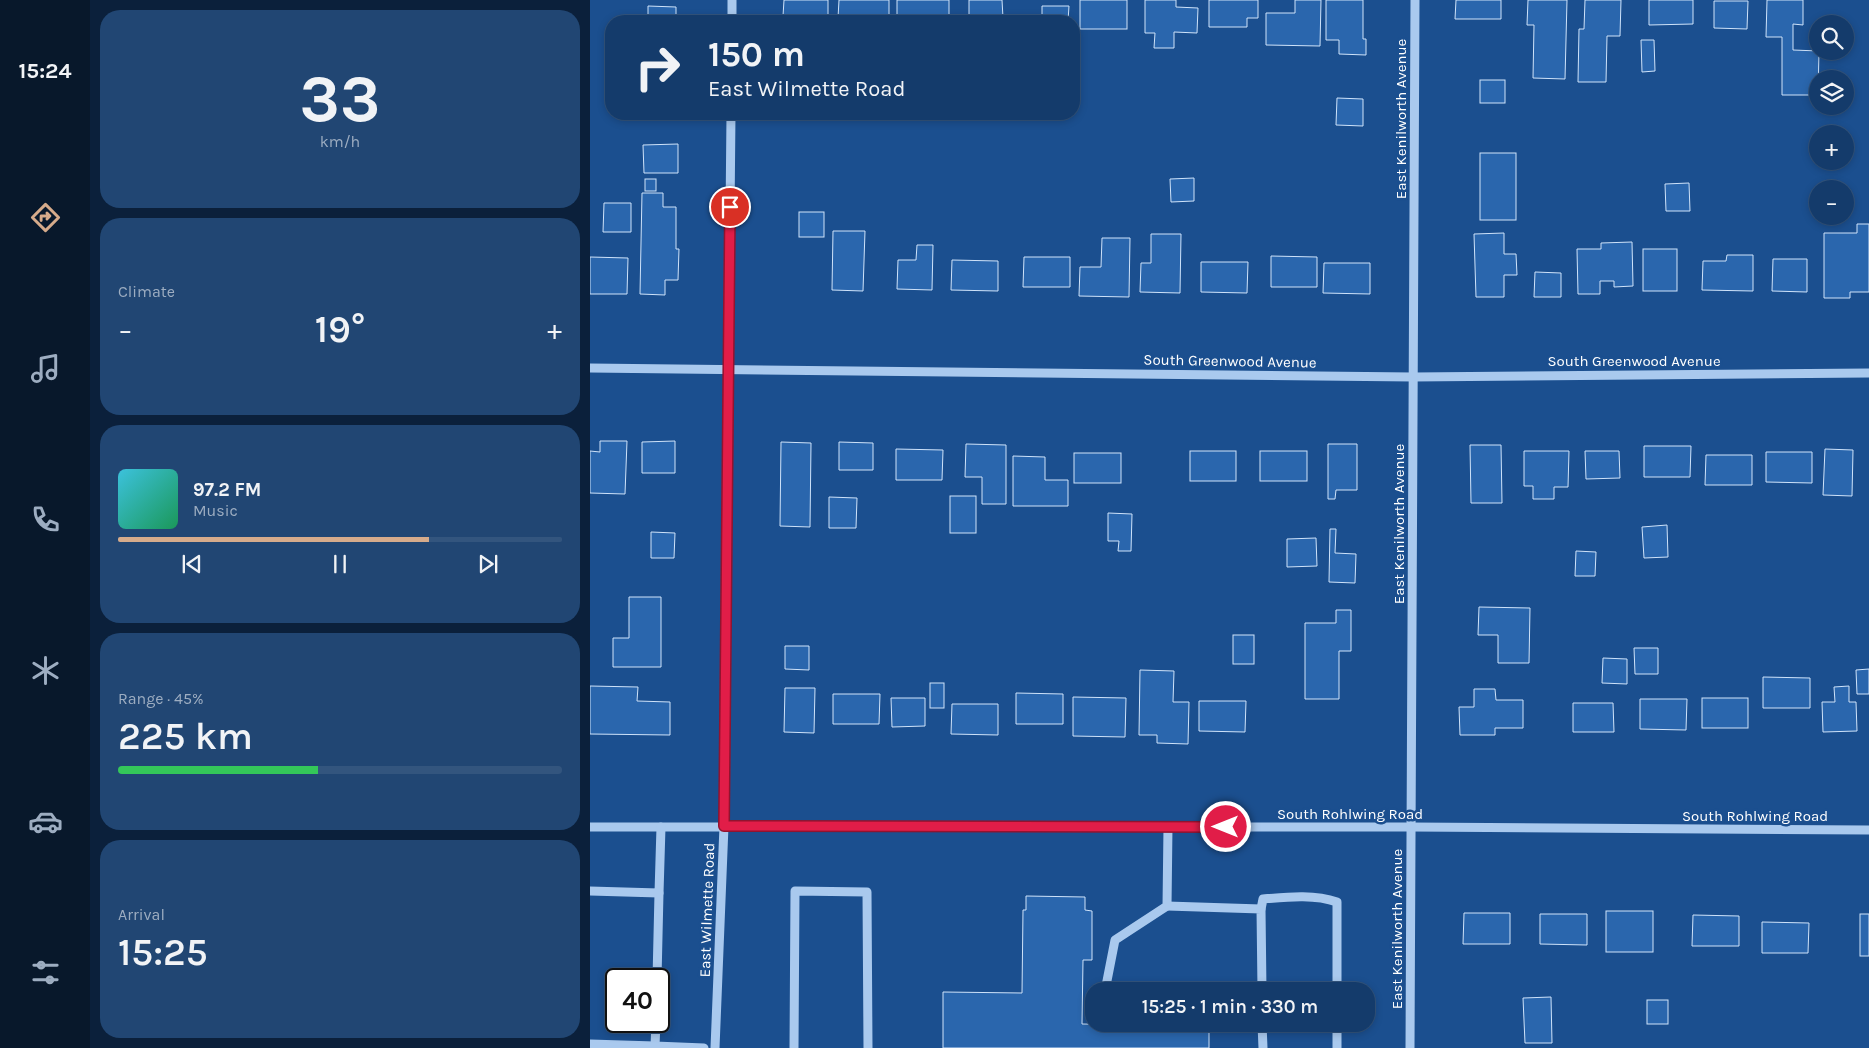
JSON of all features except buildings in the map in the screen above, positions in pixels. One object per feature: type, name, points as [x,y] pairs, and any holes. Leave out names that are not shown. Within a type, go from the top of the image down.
[{"type":"street","points":[[732,0],[732,15]]},
{"type":"street","name":"East Kenilworth Avenue","points":[[1410,1048],[1415,0]]},
{"type":"street","name":"East Wilmette Road","points":[[715,1048],[724,826],[731,120]]},
{"type":"street","name":"South Greenwood Avenue","points":[[590,368],[1413,377],[1869,373]]},
{"type":"street","points":[[657,968],[661,826]]},
{"type":"street","name":"South Rohlwing Road","points":[[590,827],[1412,827],[1869,830]]},
{"type":"street","points":[[1167,906],[1168,827]]},
{"type":"street","points":[[590,891],[659,893]]},
{"type":"street","points":[[794,1048],[795,891],[804,891],[867,892],[868,1048]]},
{"type":"street","points":[[1262,982],[1261,909],[1263,899],[1292,897],[1328,899],[1337,902],[1337,982]]},
{"type":"street","points":[[1107,982],[1115,940],[1167,906],[1261,909]]},
{"type":"street","points":[[1262,1032],[1263,1048]]},
{"type":"street","points":[[1337,1032],[1337,1048]]},
{"type":"street","points":[[655,1046],[656,1033]]},
{"type":"street","points":[[590,1044],[704,1048]]},
{"type":"route","points":[[730,207],[724,826],[1226,827]]}]
